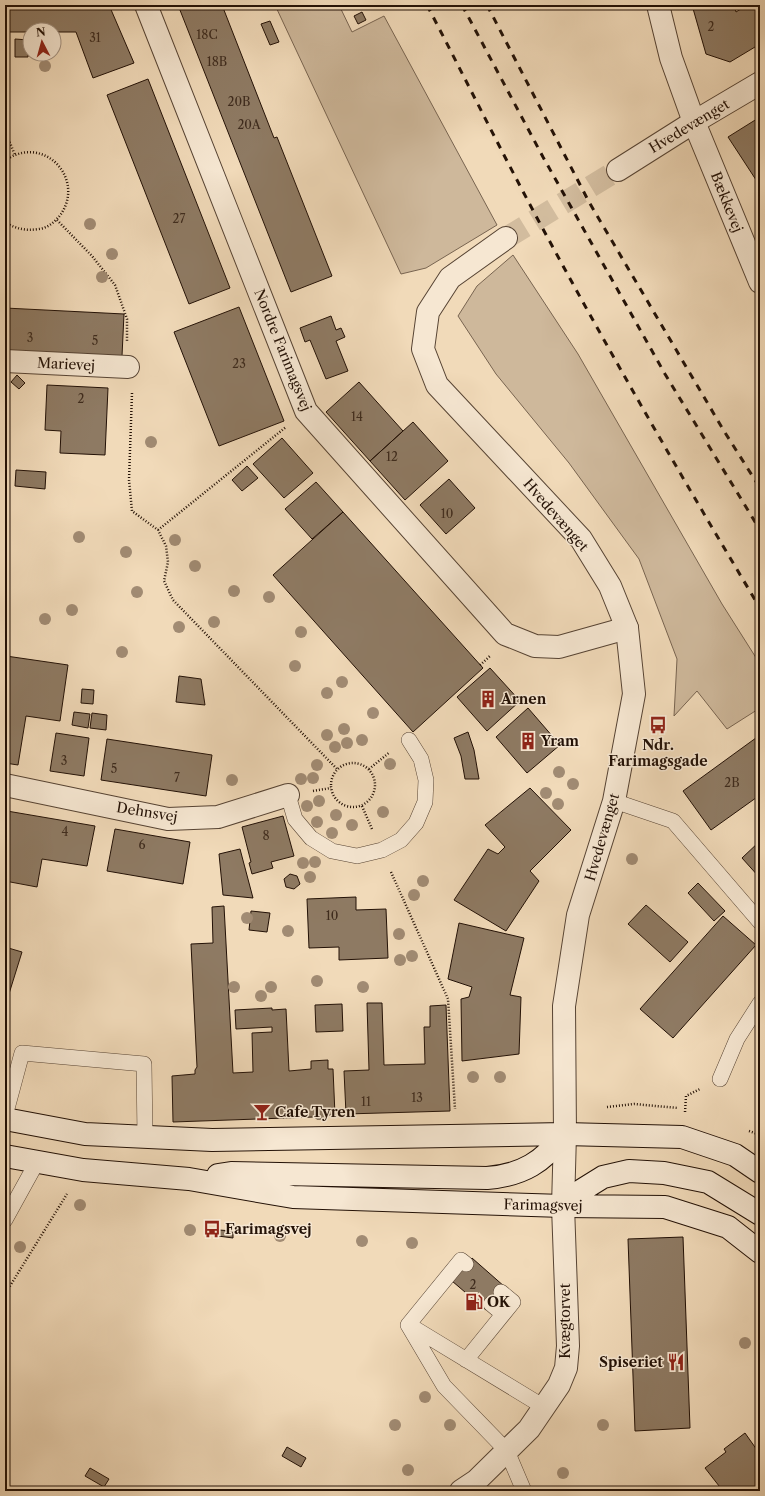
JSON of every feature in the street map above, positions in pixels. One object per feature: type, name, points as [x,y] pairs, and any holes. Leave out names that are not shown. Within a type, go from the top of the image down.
[{"type":"street","name":"Nordre Farimagsvej","points":[[146,5],[306,411],[505,634],[535,646],[558,647],[628,628]]},
{"type":"street","name":"Bækkevej","points":[[658,5],[671,58],[694,122],[760,282]]},
{"type":"street","name":"Hvedevænget","points":[[618,170],[694,122],[760,83]]},
{"type":"street","points":[[740,234],[760,244]]},
{"type":"street","name":"Hvedevænget","points":[[506,238],[450,278],[428,312],[423,349],[437,385],[581,539],[610,586],[628,628],[634,694],[614,801],[578,915],[564,1006],[565,1134]]},
{"type":"street","name":"Marievej","points":[[5,361],[128,367]]},
{"type":"street","name":"Dehnsvej","points":[[5,786],[168,818],[218,817],[288,795]]},
{"type":"street","points":[[5,1119],[85,1134],[212,1140],[565,1134],[682,1137],[735,1155],[760,1172]]},
{"type":"street","points":[[189,1179],[231,1173],[498,1177],[523,1170],[539,1161],[553,1149],[565,1134]]},
{"type":"street","name":"Kvægtorvet","points":[[461,1491],[476,1481],[529,1429],[559,1385],[566,1368],[568,1346],[562,1206],[565,1134]]},
{"type":"street","name":"Farimagsvej","points":[[5,1156],[82,1170],[189,1179],[293,1197],[562,1206],[665,1207],[728,1227],[760,1252]]},
{"type":"street","points":[[562,1206],[574,1194],[603,1177],[629,1171],[664,1173],[708,1182],[760,1214]]},
{"type":"lane","points":[[288,795],[295,819],[311,838],[332,851],[357,856],[382,850],[401,840],[416,823],[424,802],[426,780],[421,759],[409,740]]},
{"type":"lane","points":[[614,801],[673,821],[760,922]]},
{"type":"lane","points":[[720,1079],[737,1039],[760,1002]]},
{"type":"lane","points":[[5,1116],[22,1053],[144,1064],[145,1137]]},
{"type":"lane","points":[[5,1220],[38,1162]]},
{"type":"lane","points":[[408,1325],[459,1270]]},
{"type":"lane","points":[[466,1360],[513,1302],[496,1298]]},
{"type":"lane","points":[[408,1325],[544,1407]]},
{"type":"lane","points":[[408,1325],[444,1386],[507,1451],[524,1491]]},
{"type":"path","points":[[5,131],[15,155]]},
{"type":"path","points":[[5,161],[15,155],[30,152],[45,155],[58,164],[67,177],[69,192],[66,207],[57,220],[44,228],[29,231],[13,228],[5,222]]},
{"type":"path","points":[[57,220],[92,256],[115,285],[127,319],[128,367],[131,376],[133,400],[130,480],[132,512],[158,530],[166,546],[168,562],[164,581],[173,600],[337,769]]},
{"type":"path","points":[[158,530],[306,411]]},
{"type":"path","points":[[355,762],[364,765],[372,772],[376,781],[375,791],[370,800],[362,806],[346,806],[333,796],[330,781],[337,769],[345,763],[355,762]]},
{"type":"path","points":[[362,806],[448,999],[456,1136]]},
{"type":"path","points":[[682,1137],[686,1096],[720,1079]]},
{"type":"path","points":[[5,1294],[82,1170]]},
{"type":"shaded area","points":[[275,5],[339,5],[352,32],[384,16],[497,225],[426,268],[401,274]]},
{"type":"shaded area","points":[[513,255],[578,354],[722,604],[760,664],[760,708],[727,729],[697,691],[674,716],[677,659],[639,559],[569,463],[496,374],[458,316],[477,286]]},
{"type":"building","points":[[5,5],[109,5],[134,63],[93,78],[76,32],[62,32],[62,22],[22,22],[22,32],[5,32]]},
{"type":"building","points":[[178,5],[222,5],[274,138],[277,137],[332,276],[291,292]]},
{"type":"building","points":[[692,5],[734,5],[736,12],[747,5],[760,5],[760,44],[730,62],[706,54]]},
{"type":"building","points":[[362,12],[366,20],[358,24],[354,16]]},
{"type":"building","points":[[270,21],[279,42],[270,45],[261,24]]},
{"type":"building","points":[[15,39],[22,40],[22,57],[15,57]]},
{"type":"building","points":[[148,79],[230,288],[189,304],[107,95]]},
{"type":"building","points":[[760,117],[760,186],[728,137]]},
{"type":"building","points":[[239,307],[284,421],[219,446],[174,332]]},
{"type":"building","points":[[5,308],[124,314],[122,356],[5,351]]},
{"type":"building","points":[[331,316],[336,330],[341,328],[345,337],[336,341],[348,371],[326,379],[310,340],[305,342],[300,328]]},
{"type":"building","points":[[17,375],[25,383],[19,389],[11,382]]},
{"type":"building","points":[[359,382],[403,431],[370,461],[326,412]]},
{"type":"building","points":[[47,385],[108,388],[105,455],[60,453],[61,431],[45,430]]},
{"type":"building","points":[[413,422],[448,461],[405,500],[370,461]]},
{"type":"building","points":[[282,438],[313,473],[284,498],[253,464]]},
{"type":"building","points":[[247,466],[258,478],[242,491],[232,480]]},
{"type":"building","points":[[16,470],[46,472],[45,489],[15,486]]},
{"type":"building","points":[[449,479],[475,508],[446,534],[420,505]]},
{"type":"building","points":[[316,482],[343,512],[312,539],[285,509]]},
{"type":"building","points":[[343,512],[483,668],[413,732],[273,575]]},
{"type":"building","points":[[6,656],[68,665],[60,721],[26,716],[18,765],[5,763]]},
{"type":"building","name":"Arnen","points":[[490,668],[520,701],[487,731],[457,697]]},
{"type":"building","points":[[179,676],[201,679],[205,705],[176,702]]},
{"type":"building","points":[[82,689],[94,690],[93,704],[81,703]]},
{"type":"building","name":"Yram","points":[[528,708],[560,745],[527,773],[496,737]]},
{"type":"building","points":[[74,712],[90,714],[88,728],[72,725]]},
{"type":"building","points":[[92,713],[107,715],[106,730],[90,728]]},
{"type":"building","points":[[468,732],[474,750],[479,779],[465,779],[461,756],[454,738]]},
{"type":"building","points":[[56,733],[89,738],[84,776],[50,771]]},
{"type":"building","points":[[760,735],[760,795],[711,830],[683,791]]},
{"type":"building","points":[[107,739],[212,755],[206,796],[101,780]]},
{"type":"building","points":[[530,788],[571,830],[530,871],[539,881],[506,931],[454,900],[488,849],[498,854],[505,847],[485,825]]},
{"type":"building","points":[[7,811],[95,826],[87,866],[42,859],[37,887],[5,881],[5,823]]},
{"type":"building","points":[[283,816],[294,856],[271,862],[273,868],[252,874],[249,863],[251,862],[242,827]]},
{"type":"building","points":[[115,829],[190,842],[183,884],[107,871]]},
{"type":"building","points":[[760,841],[760,878],[742,858]]},
{"type":"building","points":[[240,849],[253,898],[223,895],[219,854]]},
{"type":"building","points":[[290,874],[297,876],[300,884],[294,889],[286,887],[284,879]]},
{"type":"building","points":[[698,883],[725,911],[714,921],[688,893]]},
{"type":"building","points":[[356,897],[356,910],[386,909],[388,958],[339,960],[339,947],[309,948],[307,899]]},
{"type":"building","points":[[646,905],[688,942],[670,962],[628,924]]},
{"type":"building","points":[[224,906],[233,1073],[253,1072],[252,1033],[272,1032],[272,1027],[236,1029],[235,1010],[272,1008],[272,1010],[286,1009],[289,1071],[311,1069],[311,1061],[328,1060],[328,1069],[333,1069],[335,1115],[327,1115],[324,1119],[317,1119],[314,1117],[173,1122],[172,1076],[195,1074],[197,1067],[191,944],[213,943],[212,907]]},
{"type":"building","points":[[251,911],[270,913],[267,932],[249,930]]},
{"type":"building","points":[[723,916],[756,945],[673,1038],[640,1009]]},
{"type":"building","points":[[459,923],[524,938],[510,995],[521,997],[519,1054],[462,1061],[461,999],[469,997],[472,987],[448,979]]},
{"type":"building","points":[[5,947],[22,952],[8,997],[5,996]]},
{"type":"building","points":[[367,1003],[382,1003],[384,1065],[425,1064],[424,1027],[430,1027],[430,1006],[446,1005],[450,1111],[346,1114],[344,1071],[369,1070]]},
{"type":"building","points":[[342,1004],[343,1031],[316,1032],[315,1005]]},
{"type":"building","points":[[219,1230],[233,1231],[233,1238],[218,1236]]},
{"type":"building","points":[[683,1237],[690,1428],[635,1431],[628,1239]]},
{"type":"building","points":[[472,1258],[505,1287],[486,1310],[452,1281]]},
{"type":"building","points":[[745,1433],[757,1450],[760,1448],[760,1491],[723,1491],[705,1468],[726,1452],[724,1449]]},
{"type":"building","points":[[287,1447],[306,1458],[301,1467],[282,1456]]},
{"type":"building","points":[[90,1468],[109,1479],[104,1487],[85,1476]]},
{"type":"tunnel","points":[[506,238],[618,170]]},
{"type":"railway","points":[[427,5],[513,173],[595,325],[760,608]]},
{"type":"railway","points":[[462,5],[543,157],[665,374],[760,530]]},
{"type":"railway","points":[[487,5],[589,202],[724,431],[760,488]]},
{"type":"place","name":"Arnen","points":[[488,699]]},
{"type":"place","name":"Ndr. Farimagsgade","points":[[658,725]]},
{"type":"place","name":"Yram","points":[[528,741]]},
{"type":"place","name":"Cafe Tyren","points":[[262,1112]]},
{"type":"place","name":"Farimagsvej","points":[[212,1229]]},
{"type":"place","name":"OK","points":[[474,1302]]},
{"type":"place","name":"Spiseriet","points":[[676,1362]]}]
